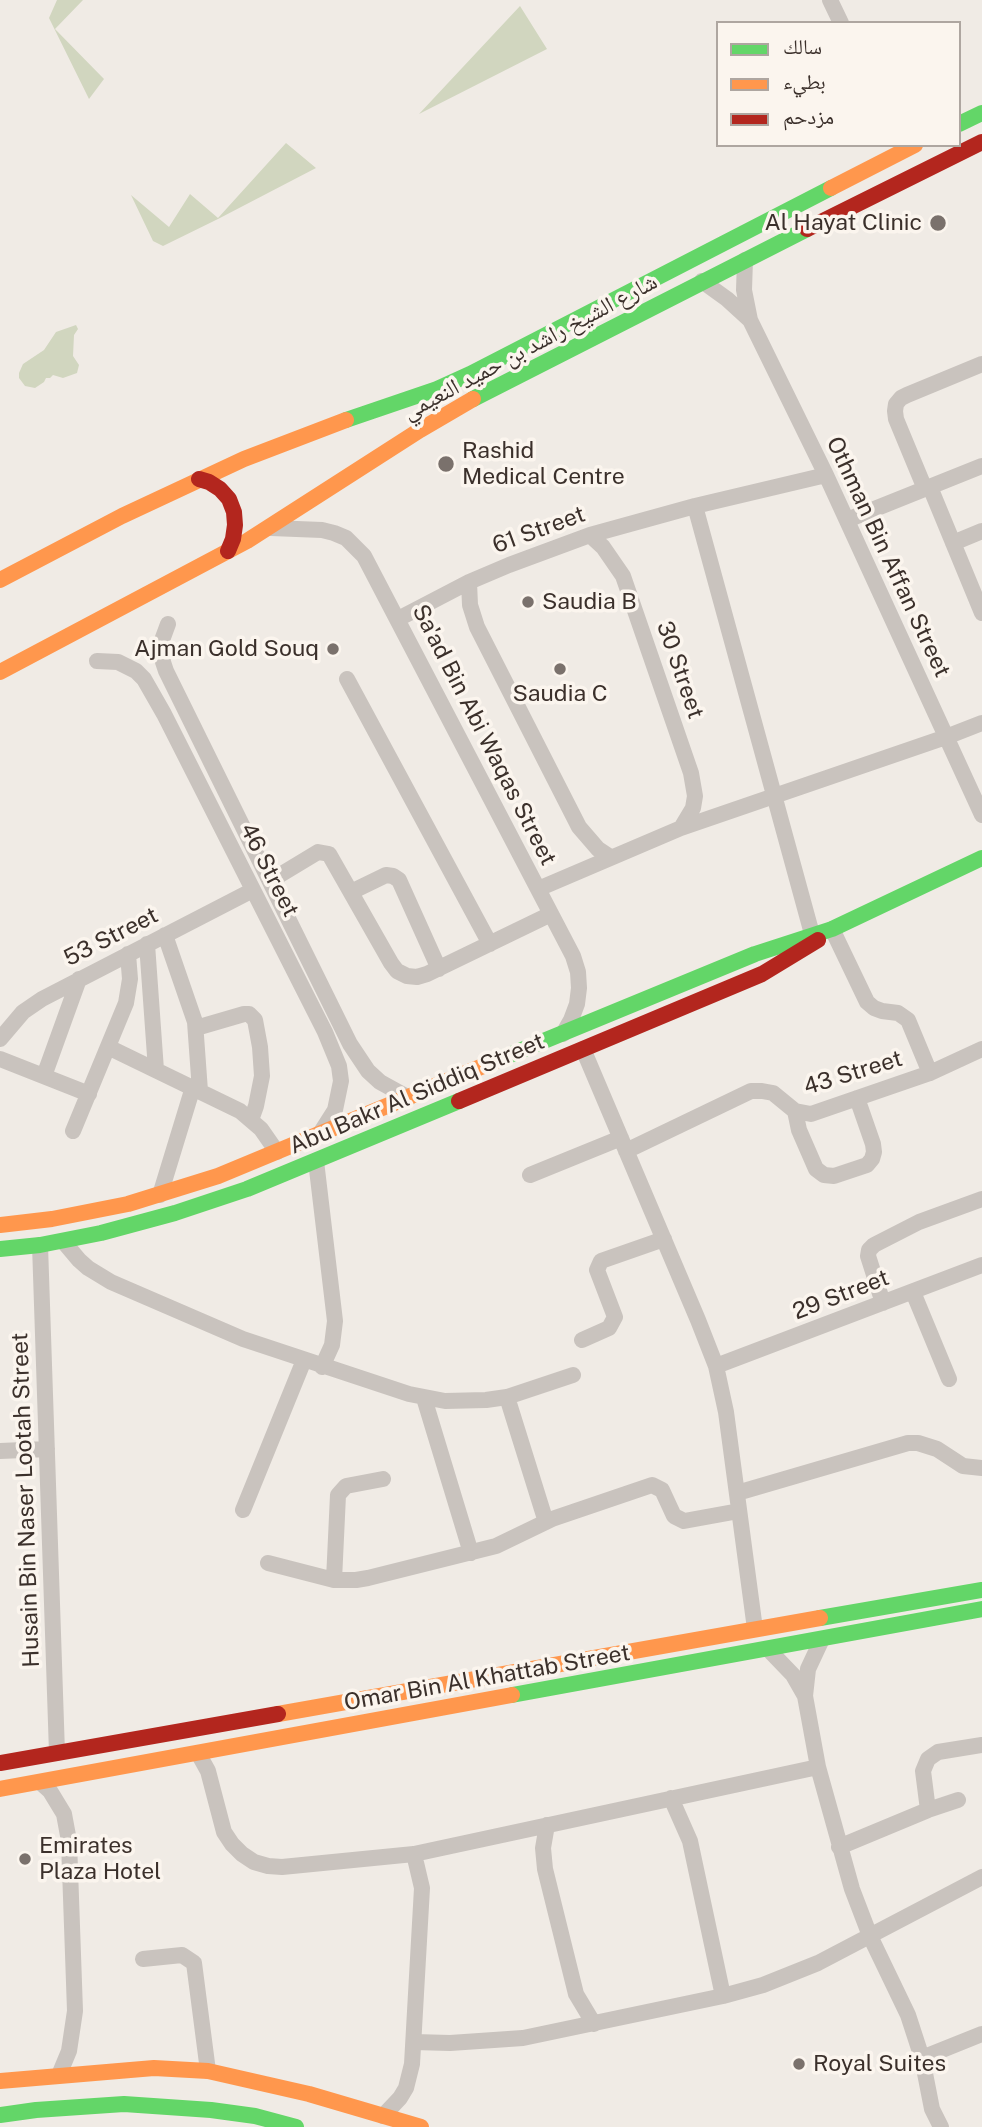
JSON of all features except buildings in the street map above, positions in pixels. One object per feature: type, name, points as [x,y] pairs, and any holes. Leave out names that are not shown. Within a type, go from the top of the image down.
[{"type":"street","points":[[830,0],[840,21]]},
{"type":"street","points":[[961,123],[982,113]]},
{"type":"street","name":"شارع الشيخ راشد بن حميد النعيمي","points":[[0,673],[269,528],[444,415],[702,281],[981,146]]},
{"type":"street","points":[[873,167],[881,147]]},
{"type":"street","name":"شارع الشيخ راشد بن حميد النعيمي","points":[[0,580],[199,479],[318,429],[413,398],[460,379],[911,147]]},
{"type":"street","name":"Othman Bin Affan Street","points":[[745,260],[744,290],[750,320],[826,475],[982,815]]},
{"type":"street","name":"Othman Bin Affan Street","points":[[702,281],[750,320]]},
{"type":"street","points":[[982,364],[901,398],[895,411],[896,419],[953,542],[982,613]]},
{"type":"street","points":[[847,520],[982,466]]},
{"type":"street","name":"61 Street","points":[[398,619],[469,582],[590,535],[695,506],[826,475]]},
{"type":"street","points":[[199,479],[220,489],[229,499],[235,525],[228,551]]},
{"type":"street","points":[[695,506],[812,934]]},
{"type":"street","name":"Sa'ad Bin Abi Waqas Street","points":[[269,528],[322,530],[346,538],[365,556],[573,956],[578,980],[577,1004],[572,1020],[563,1034]]},
{"type":"street","points":[[953,542],[982,531]]},
{"type":"street","name":"30 Street","points":[[590,535],[614,561],[623,576],[691,773],[695,796],[693,808],[681,828]]},
{"type":"street","points":[[469,582],[470,606],[477,627],[579,827],[598,849],[610,858]]},
{"type":"street","name":"46 Street","points":[[168,624],[161,643],[163,662],[358,1058],[368,1071],[387,1086],[409,1098]]},
{"type":"street","name":"46 Street","points":[[97,661],[118,662],[136,671],[144,679],[164,713],[325,1032],[339,1066],[341,1081],[335,1110],[320,1134]]},
{"type":"street","points":[[347,679],[490,944]]},
{"type":"street","points":[[164,713],[171,702],[183,705]]},
{"type":"street","points":[[538,889],[681,828],[982,723]]},
{"type":"street","points":[[270,881],[313,854],[324,852],[333,859],[391,963],[397,971],[407,976],[417,977],[439,969],[551,914]]},
{"type":"street","name":"Abu Bakr Al Siddiq Street","points":[[0,1249],[63,1241],[175,1213],[247,1189],[762,974],[832,929],[982,858]]},
{"type":"street","points":[[351,892],[386,875],[400,880],[439,969]]},
{"type":"street","name":"53 Street","points":[[0,1040],[23,1012],[42,999],[253,890]]},
{"type":"street","points":[[832,929],[867,1002],[883,1012],[898,1013],[908,1020],[930,1073]]},
{"type":"street","name":"Abu Bakr Al Siddiq Street","points":[[0,1225],[94,1211],[160,1195],[218,1176],[755,954],[832,929]]},
{"type":"street","points":[[160,1195],[196,1089],[196,1028],[166,934]]},
{"type":"street","points":[[147,944],[156,1070]]},
{"type":"street","points":[[73,1131],[126,1003],[130,979],[128,954]]},
{"type":"street","points":[[44,1076],[79,979]]},
{"type":"street","points":[[619,1010],[628,1030]]},
{"type":"street","points":[[196,1028],[244,1014],[249,1014],[255,1020],[262,1076],[251,1119]]},
{"type":"street","points":[[325,1032],[334,1036],[342,1030],[341,1024]]},
{"type":"street","points":[[108,1047],[228,1104],[251,1119],[277,1152]]},
{"type":"street","points":[[583,1049],[716,1366],[726,1412],[755,1629]]},
{"type":"street","name":"43 Street","points":[[530,1175],[623,1145],[751,1091],[773,1093],[795,1111],[811,1114],[930,1073],[982,1049]]},
{"type":"street","points":[[0,1059],[89,1094]]},
{"type":"street","points":[[795,1111],[799,1130],[816,1169],[824,1175],[834,1175],[860,1169],[872,1159],[873,1144],[856,1098]]},
{"type":"street","points":[[316,1161],[335,1321],[332,1345],[322,1367]]},
{"type":"street","points":[[883,1303],[868,1256],[869,1250],[919,1222],[982,1199]]},
{"type":"street","points":[[582,1340],[610,1328],[615,1317],[597,1270],[601,1261],[664,1239]]},
{"type":"street","points":[[63,1241],[79,1260],[99,1276],[243,1339],[322,1367],[424,1398],[466,1402],[507,1397],[573,1376]]},
{"type":"street","name":"Husain Bin Naser Lootah Street","points":[[40,1245],[57,1753]]},
{"type":"street","name":"29 Street","points":[[716,1366],[982,1265]]},
{"type":"street","points":[[913,1292],[949,1379]]},
{"type":"street","points":[[243,1510],[304,1360]]},
{"type":"street","points":[[507,1397],[546,1522]]},
{"type":"street","points":[[424,1398],[471,1553]]},
{"type":"street","points":[[737,1493],[908,1443],[937,1449],[963,1466],[982,1468]]},
{"type":"street","points":[[0,1451],[47,1449]]},
{"type":"street","points":[[334,1580],[338,1495],[345,1486],[383,1479]]},
{"type":"street","points":[[268,1563],[334,1580],[368,1578],[505,1543],[546,1522],[652,1485],[662,1490],[674,1516],[684,1521],[739,1511]]},
{"type":"street","name":"Omar Bin Al Khattab Street","points":[[0,1763],[982,1590]]},
{"type":"street","name":"Omar Bin Al Khattab Street","points":[[0,1789],[982,1609]]},
{"type":"street","points":[[822,1639],[808,1669],[805,1696],[818,1767],[852,1889],[870,1936],[908,2015],[922,2059],[932,2109],[941,2127]]},
{"type":"street","points":[[768,1650],[793,1675],[805,1696]]},
{"type":"street","points":[[154,1736],[161,1750],[158,1760]]},
{"type":"street","points":[[929,1810],[923,1771],[928,1759],[938,1752],[982,1745]]},
{"type":"street","points":[[198,1753],[211,1781],[224,1832],[232,1844],[254,1862],[282,1867],[414,1854],[818,1767]]},
{"type":"street","points":[[40,1782],[50,1791],[64,1814],[69,1841],[75,2011],[69,2050],[59,2075]]},
{"type":"street","points":[[671,1798],[690,1840],[723,1996]]},
{"type":"street","points":[[839,1847],[958,1800]]},
{"type":"street","points":[[547,1825],[545,1869],[576,1994],[594,2024]]},
{"type":"street","points":[[383,2116],[400,2098],[410,2076],[422,1888],[414,1854]]},
{"type":"street","points":[[414,2042],[523,2039],[763,1985],[791,1975],[982,1877]]},
{"type":"street","points":[[144,1959],[183,1955],[194,1963],[208,2071]]},
{"type":"street","points":[[922,2059],[982,2034]]},
{"type":"street","points":[[0,2081],[154,2068],[208,2071],[309,2094],[421,2127]]},
{"type":"street","points":[[0,2115],[124,2104],[211,2110],[255,2116],[296,2127]]},
{"type":"street","points":[[929,2127],[932,2109]]},
{"type":"green space","points":[[57,0],[83,0],[55,29],[104,79],[89,99],[49,18]]},
{"type":"green space","points":[[520,6],[547,49],[419,114]]},
{"type":"green space","points":[[286,143],[316,168],[218,219],[163,246],[153,241],[131,195],[169,227],[190,194],[218,218]]},
{"type":"green space","points":[[76,325],[78,329],[74,335],[73,356],[79,365],[77,373],[63,378],[53,375],[35,388],[25,386],[19,378],[23,364],[44,350],[56,332]]},
{"type":"traffic: fast","points":[[961,123],[982,113]]},
{"type":"traffic: fast","points":[[346,420],[437,389],[470,374],[831,188]]},
{"type":"traffic: fast","points":[[473,399],[807,229]]},
{"type":"traffic: fast","points":[[500,1059],[755,954],[832,929],[982,858]]},
{"type":"traffic: fast","points":[[0,1249],[40,1245],[101,1233],[175,1213],[247,1189],[459,1101]]},
{"type":"traffic: fast","points":[[820,1618],[982,1590]]},
{"type":"traffic: fast","points":[[512,1695],[982,1609]]},
{"type":"traffic: fast","points":[[0,2115],[124,2104],[211,2110],[255,2116],[296,2127]]},
{"type":"traffic: slow","points":[[831,188],[911,147]]},
{"type":"traffic: slow","points":[[0,672],[247,541],[473,399]]},
{"type":"traffic: slow","points":[[0,580],[122,516],[244,459],[346,420]]},
{"type":"traffic: slow","points":[[0,1225],[52,1219],[128,1204],[218,1176],[500,1059]]},
{"type":"traffic: slow","points":[[278,1714],[820,1618]]},
{"type":"traffic: slow","points":[[0,1789],[512,1695]]},
{"type":"traffic: slow","points":[[0,2081],[154,2068],[208,2071],[309,2094],[421,2127]]},
{"type":"traffic: jam","points":[[807,229],[982,142]]},
{"type":"traffic: jam","points":[[199,479],[220,489],[229,499],[235,525],[228,551]]},
{"type":"traffic: jam","points":[[459,1101],[762,974],[818,940]]},
{"type":"traffic: jam","points":[[0,1763],[278,1714]]},
{"type":"place","name":"Al Hayat Clinic","points":[[938,223]]},
{"type":"place","name":"Rashid Medical Centre","points":[[446,464]]},
{"type":"place","name":"Saudia B","points":[[528,602]]},
{"type":"place","name":"Ajman Gold Souq","points":[[333,649]]},
{"type":"place","name":"Saudia C","points":[[560,669]]},
{"type":"place","name":"Emirates Plaza Hotel","points":[[25,1859]]},
{"type":"place","name":"Royal Suites","points":[[799,2064]]}]
